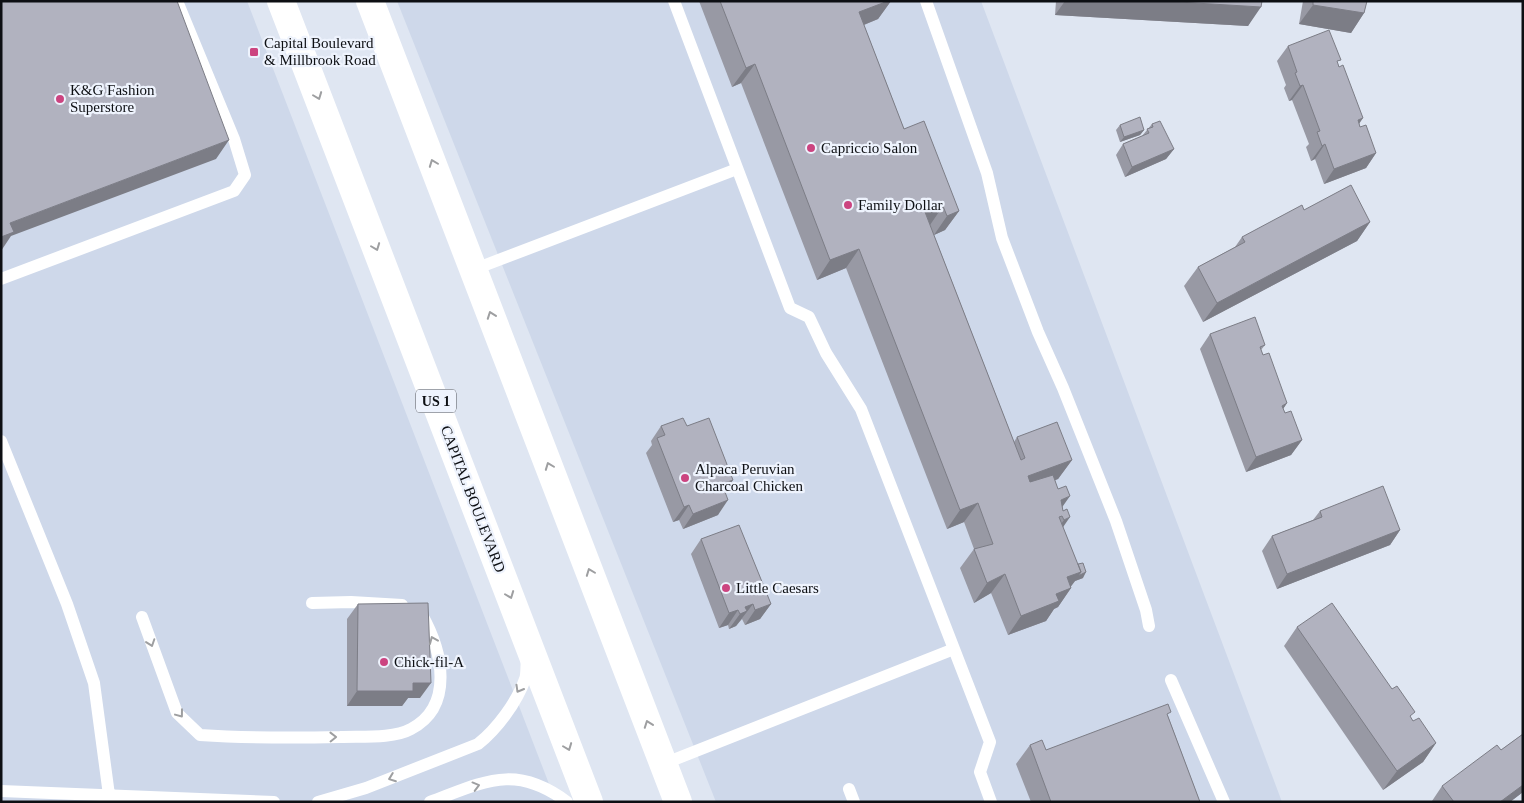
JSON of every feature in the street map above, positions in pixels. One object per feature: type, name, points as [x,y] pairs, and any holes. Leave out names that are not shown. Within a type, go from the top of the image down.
[{"type":"highway","name":"CAPITAL BOULEVARD","points":[[281,1],[589,802]]},
{"type":"highway","points":[[370,1],[475,269],[678,802]]},
{"type":"lane","points":[[1,278],[234,191],[245,175],[234,139],[177,1]]},
{"type":"lane","points":[[674,1],[790,308],[808,317],[826,353],[862,409],[990,742],[980,772],[992,802]]},
{"type":"lane","points":[[926,1],[987,173],[1002,238],[1038,332],[1063,388],[1116,521],[1150,626]]},
{"type":"lane","points":[[475,269],[737,169]]},
{"type":"lane","points":[[1,441],[67,604],[94,683],[109,795]]},
{"type":"lane","points":[[142,617],[177,713],[200,735],[239,738],[380,736],[410,730],[428,717],[438,696],[442,672],[436,646],[422,616],[403,605],[312,602]]},
{"type":"lane","points":[[318,802],[366,788],[478,744],[492,733],[525,679],[528,642]]},
{"type":"lane","points":[[663,764],[954,649]]},
{"type":"lane","points":[[1171,680],[1224,802]]},
{"type":"lane","points":[[430,802],[471,787],[507,777],[530,781],[553,791],[567,802]]},
{"type":"lane","points":[[849,789],[854,802]]},
{"type":"lane","points":[[7,796],[109,795],[274,802]]},
{"type":"shaded area","points":[[1,1],[247,1],[556,802],[1,802]]},
{"type":"shaded area","points":[[397,1],[981,1],[1282,802],[716,802]]},
{"type":"building","points":[[1,1],[177,1],[229,140],[10,223],[14,232],[1,237]]},
{"type":"building","points":[[720,1],[888,1],[859,12],[904,129],[924,121],[959,211],[947,216],[943,206],[925,212],[1021,460],[1025,458],[1017,437],[1057,422],[1072,460],[1028,476],[1030,482],[1053,475],[1058,489],[1066,486],[1070,496],[1061,500],[1063,511],[1067,509],[1070,517],[1064,520],[1062,516],[1059,517],[1081,572],[1067,577],[1071,588],[1056,594],[1059,601],[1021,616],[1005,574],[987,583],[974,549],[993,544],[978,503],[960,510],[859,249],[830,260],[755,64],[746,68]]},
{"type":"building","points":[[1162,1],[1262,1],[1261,7]]},
{"type":"building","points":[[1313,1],[1367,1],[1364,13],[1313,5]]},
{"type":"building","points":[[1329,30],[1341,60],[1337,61],[1339,67],[1343,65],[1363,118],[1358,120],[1360,127],[1366,125],[1376,153],[1334,169],[1325,144],[1322,146],[1317,132],[1320,131],[1303,85],[1300,86],[1295,73],[1297,72],[1288,46]]},
{"type":"building","points":[[1140,117],[1144,130],[1124,137],[1120,125]]},
{"type":"building","points":[[1160,121],[1174,149],[1132,167],[1123,144],[1149,133],[1147,129],[1153,127],[1152,124]]},
{"type":"building","points":[[1351,185],[1370,222],[1217,303],[1198,267],[1245,242],[1242,237],[1302,205],[1304,210]]},
{"type":"building","points":[[1255,317],[1265,345],[1260,347],[1263,355],[1269,353],[1287,403],[1282,406],[1285,413],[1291,411],[1302,440],[1256,457],[1210,334]]},
{"type":"building","points":[[683,418],[687,426],[709,418],[733,480],[722,484],[728,500],[693,514],[689,505],[684,507],[657,438],[665,435],[661,426]]},
{"type":"building","points":[[1383,486],[1400,530],[1287,574],[1272,536],[1322,517],[1320,511]]},
{"type":"building","points":[[739,525],[771,604],[755,610],[753,604],[745,607],[747,611],[740,614],[738,610],[729,613],[701,539]]},
{"type":"building","points":[[1083,563],[1086,572],[1078,576],[1081,572],[1078,564]]},
{"type":"building","points":[[428,603],[431,683],[413,683],[413,691],[357,691],[358,604]]},
{"type":"building","points":[[1332,603],[1392,689],[1397,686],[1415,712],[1410,716],[1413,721],[1419,718],[1436,743],[1397,771],[1297,627]]},
{"type":"building","points":[[1168,704],[1171,712],[1167,714],[1200,802],[1051,802],[1030,745],[1042,740],[1046,750]]},
{"type":"building","points":[[1523,734],[1523,785],[1500,802],[1454,802],[1442,786],[1497,745],[1501,750]]},
{"type":"place","name":"Capital Boulevard & Millbrook Road","points":[[254,52]]},
{"type":"place","name":"K&G Fashion Superstore","points":[[60,99]]},
{"type":"place","name":"Capriccio Salon","points":[[811,148]]},
{"type":"place","name":"Family Dollar","points":[[848,205]]},
{"type":"place","name":"Alpaca Peruvian Charcoal Chicken","points":[[685,478]]},
{"type":"place","name":"Little Caesars","points":[[726,588]]},
{"type":"place","name":"Chick-fil-A","points":[[384,662]]}]
